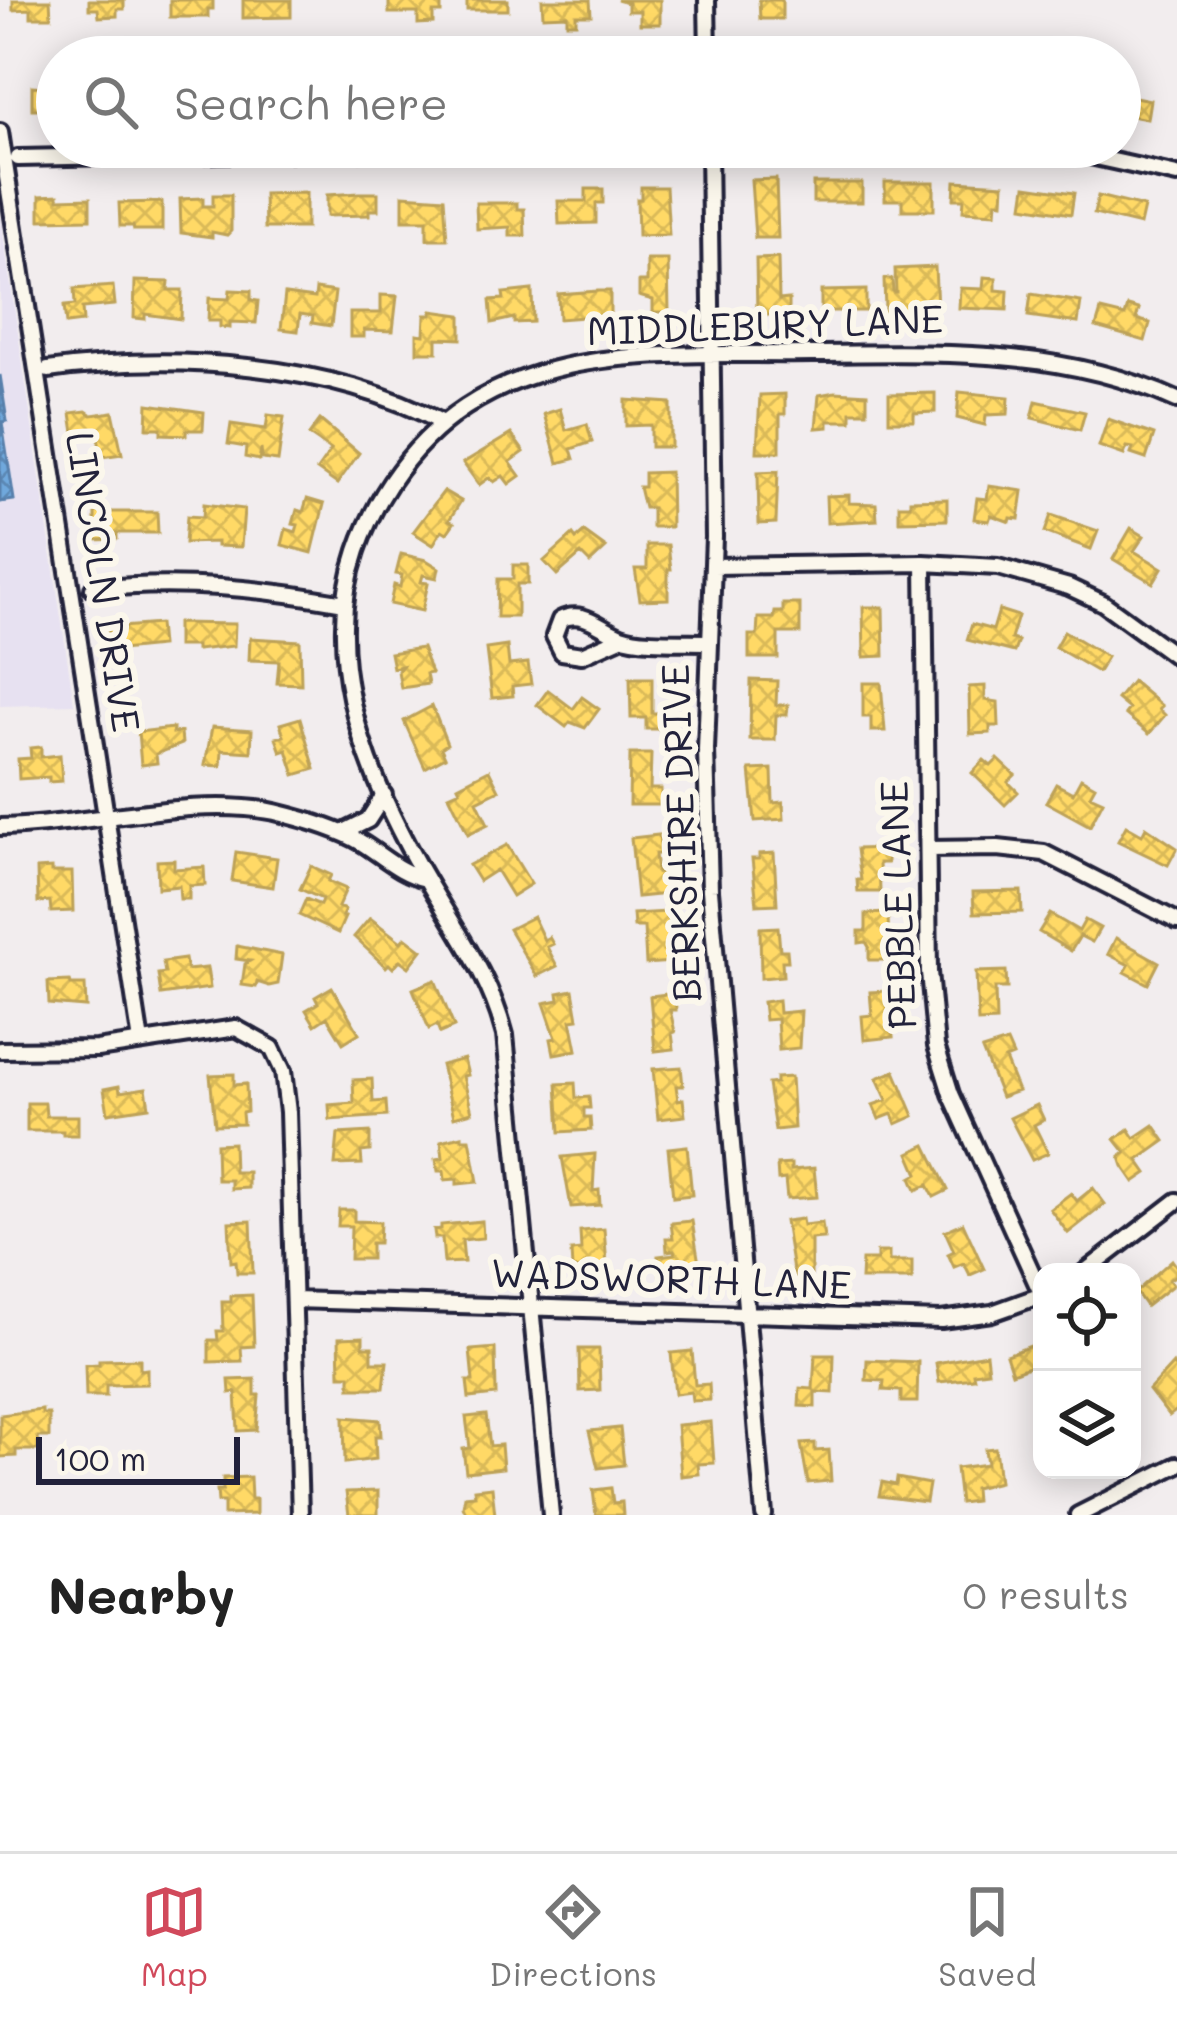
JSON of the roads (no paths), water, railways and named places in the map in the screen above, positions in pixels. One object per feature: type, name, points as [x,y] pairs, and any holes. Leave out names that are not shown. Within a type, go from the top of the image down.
[{"type":"street","points":[[706,0],[707,36]]},
{"type":"street","name":"LINCOLN DRIVE","points":[[0,132],[141,1042]]},
{"type":"street","points":[[18,158],[36,158]]},
{"type":"street","points":[[1141,167],[1177,175]]},
{"type":"street","name":"BERKSHIRE DRIVE","points":[[710,168],[713,566],[706,750],[710,890],[764,1515]]},
{"type":"street","name":"MIDDLEBURY LANE","points":[[551,1515],[505,1035],[487,978],[426,879],[384,795],[349,688],[345,603],[352,565],[380,499],[418,447],[482,396],[537,371],[607,358],[997,353],[1085,368],[1177,400]]},
{"type":"street","points":[[49,370],[176,362],[248,368],[375,396],[443,423]]},
{"type":"street","points":[[713,566],[924,563],[998,567],[1069,587],[1126,618],[1177,657]]},
{"type":"street","name":"PEBBLE LANE","points":[[924,563],[929,972],[936,1046],[951,1094],[1033,1275]]},
{"type":"street","points":[[93,589],[220,585],[345,603]]},
{"type":"street","points":[[623,638],[582,655],[567,656],[557,648],[555,630],[566,616],[578,615],[623,638],[709,642]]},
{"type":"street","points":[[342,833],[368,820],[384,795]]},
{"type":"street","points":[[0,827],[229,807],[277,813],[342,833],[411,876],[426,879]]},
{"type":"street","points":[[928,850],[998,848],[1044,853],[1177,921]]},
{"type":"street","points":[[0,1050],[97,1049],[236,1028],[272,1048],[284,1071],[288,1112],[300,1515]]},
{"type":"street","points":[[1097,1263],[1177,1202]]},
{"type":"street","name":"WADSWORTH LANE","points":[[294,1300],[941,1320],[992,1312],[1033,1298]]},
{"type":"street","points":[[1078,1515],[1177,1466]]}]
